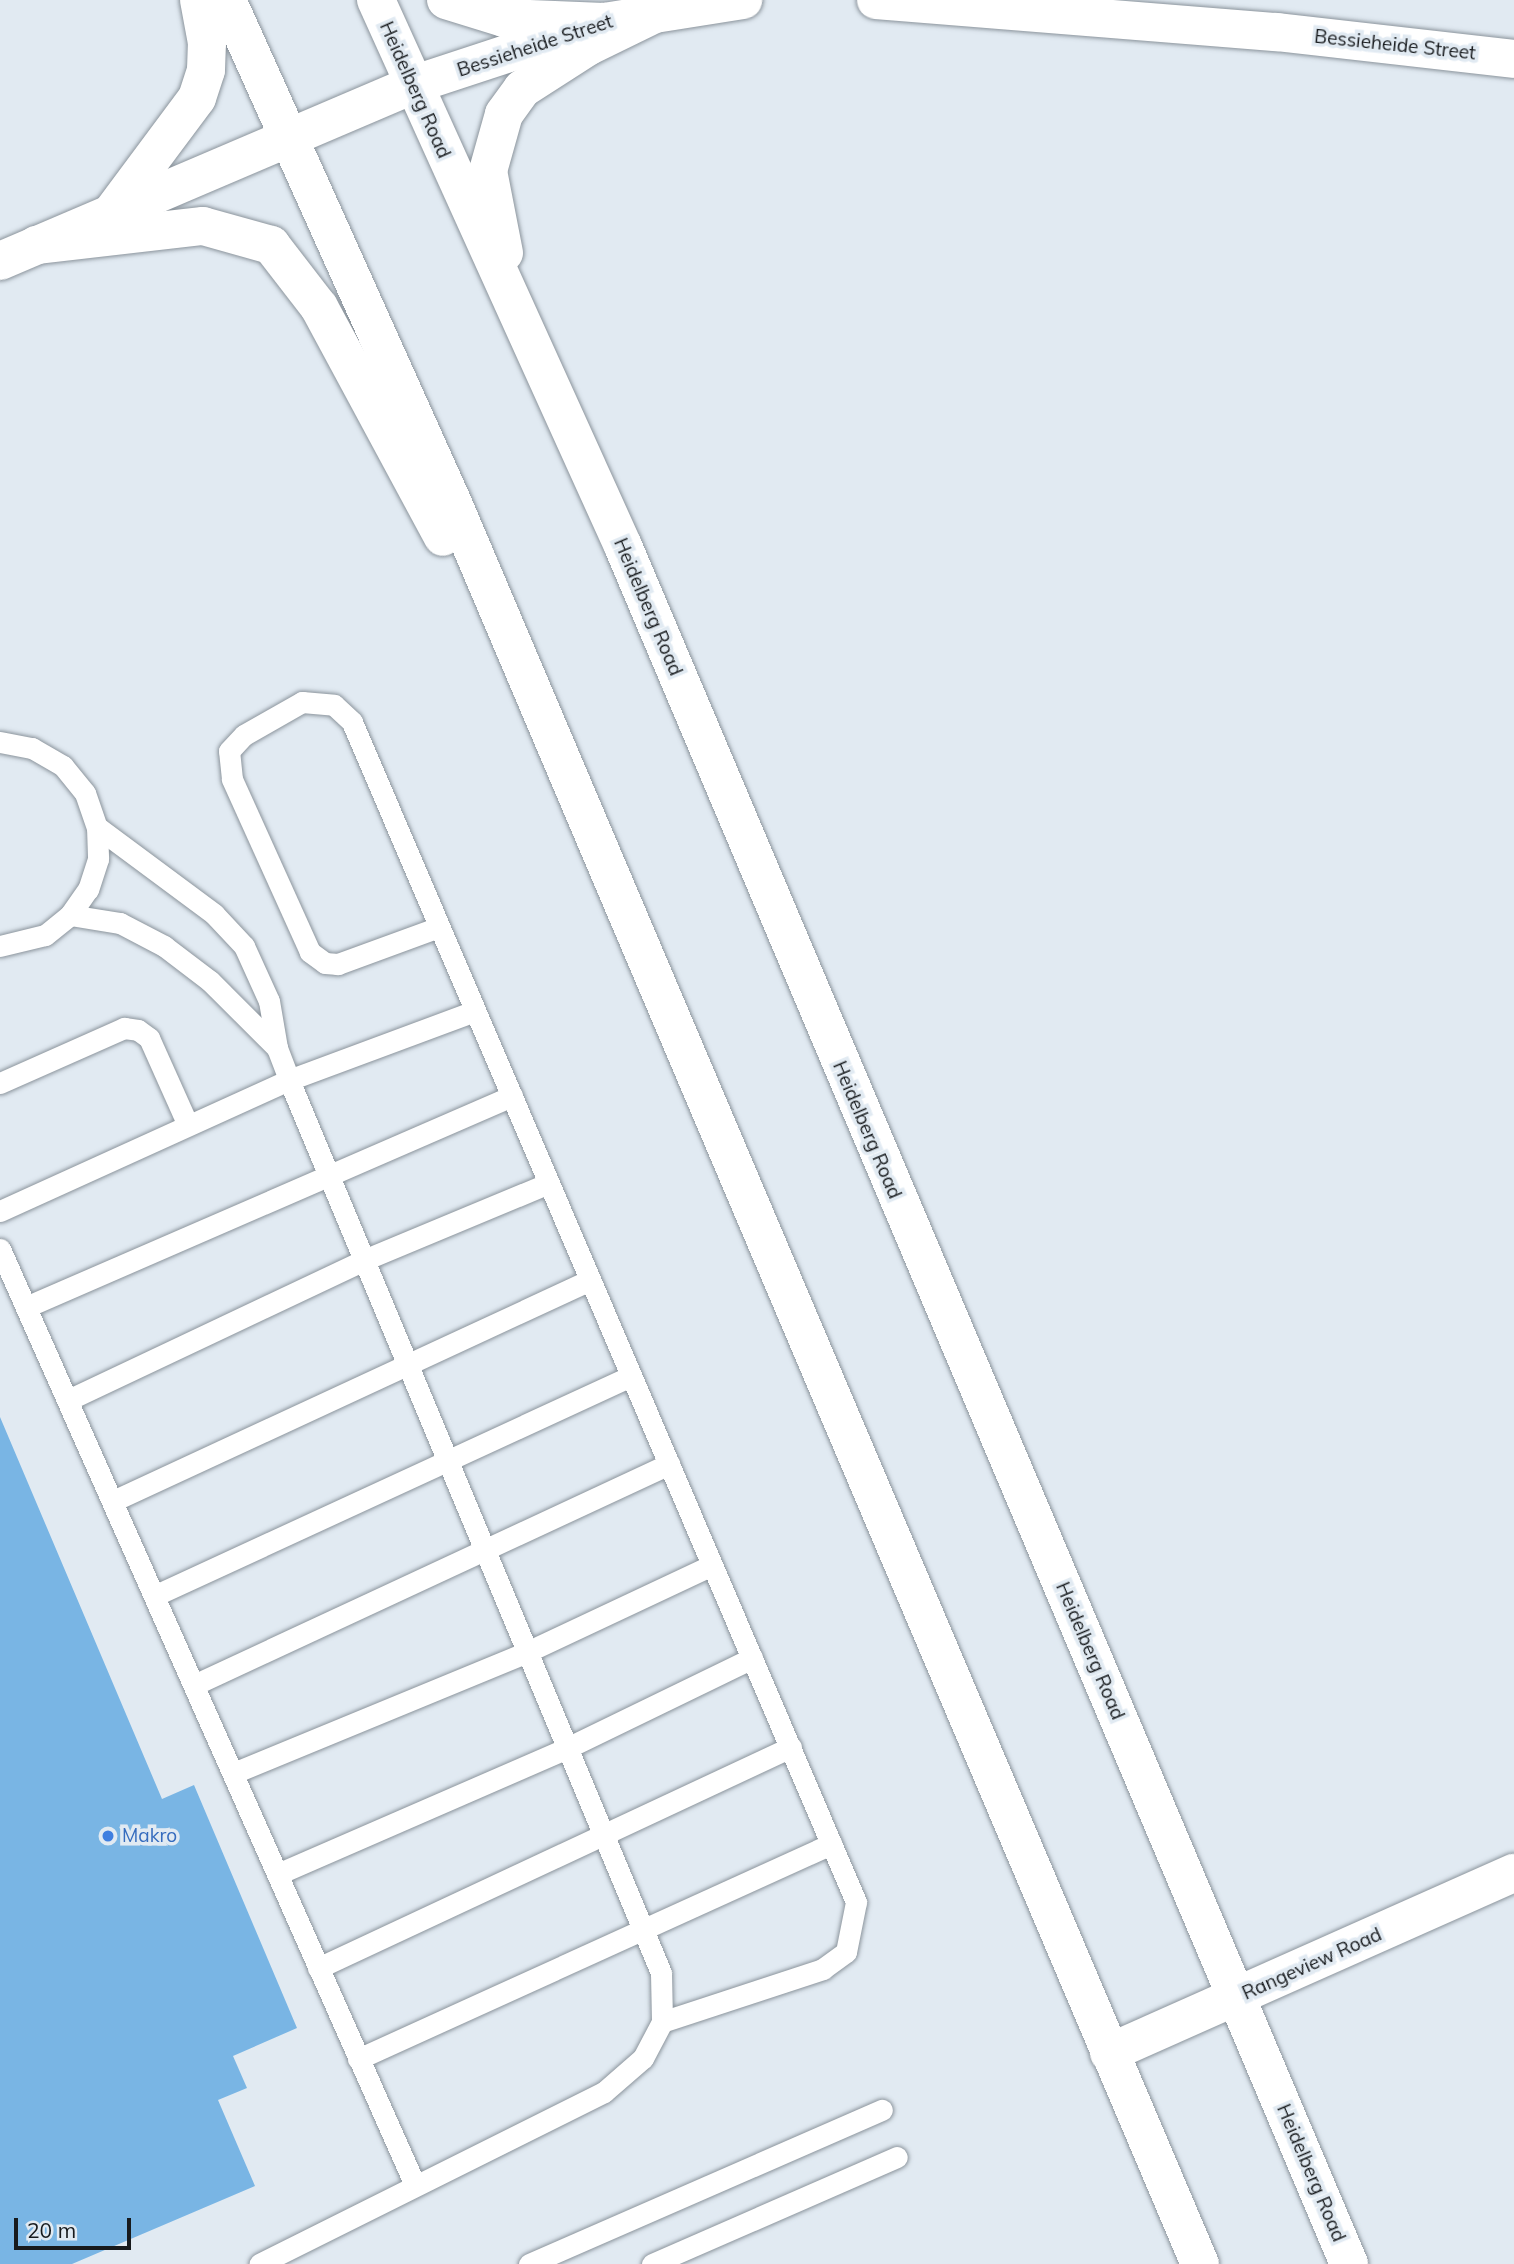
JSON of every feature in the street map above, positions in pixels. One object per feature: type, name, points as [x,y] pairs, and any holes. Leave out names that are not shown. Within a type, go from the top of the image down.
[{"type":"main road","points":[[111,212],[197,98],[206,70],[207,43],[199,0]]},
{"type":"main road","points":[[228,0],[452,501],[543,724],[1200,2264]]},
{"type":"main road","name":"Heidelberg Road","points":[[376,0],[412,85],[623,546],[862,1120],[1238,1997],[1349,2264]]},
{"type":"main road","points":[[446,0],[504,18],[604,22]]},
{"type":"main road","name":"Bessieheide Street","points":[[0,261],[412,85],[604,22],[665,9],[743,0]]},
{"type":"main road","name":"Bessieheide Street","points":[[876,0],[1277,32],[1514,59]]},
{"type":"main road","points":[[1245,0],[1277,32]]},
{"type":"main road","points":[[516,314],[488,171],[504,114],[522,89],[589,46],[665,9]]},
{"type":"main road","points":[[36,244],[204,226],[271,245],[319,307],[543,724]]},
{"type":"main road","name":"Rangeview Road","points":[[1109,2053],[1514,1873]]},
{"type":"lane","points":[[439,927],[338,964],[326,964],[310,953],[232,779],[229,751],[244,736],[302,702],[334,705],[352,722],[856,1902],[846,1952],[823,1969],[662,2022]]},
{"type":"lane","points":[[0,742],[32,748],[62,766],[85,793],[97,827],[98,859],[88,889],[70,915],[45,935],[0,946]]},
{"type":"lane","points":[[97,827],[214,914],[244,946],[269,1001],[277,1048],[289,1080],[661,1973],[662,2022],[643,2058],[604,2092],[415,2185],[338,2228],[260,2264]]},
{"type":"lane","points":[[70,915],[120,923],[164,946],[210,982],[277,1048]]},
{"type":"lane","points":[[0,1211],[187,1123],[289,1080],[475,1011]]},
{"type":"lane","points":[[0,1083],[124,1028],[138,1030],[149,1038],[187,1123]]},
{"type":"lane","points":[[26,1307],[512,1096]]},
{"type":"lane","points":[[68,1400],[364,1260],[549,1183]]},
{"type":"lane","points":[[0,1249],[236,1772],[318,1968],[415,2185]]},
{"type":"lane","points":[[113,1501],[590,1280]]},
{"type":"lane","points":[[156,1595],[631,1376]]},
{"type":"lane","points":[[196,1685],[669,1464]]},
{"type":"lane","points":[[236,1772],[527,1652],[712,1566]]},
{"type":"lane","points":[[280,1873],[568,1748],[752,1658]]},
{"type":"lane","points":[[318,1968],[791,1747]]},
{"type":"lane","points":[[358,2059],[831,1844]]},
{"type":"lane","points":[[528,2264],[882,2110]]},
{"type":"lane","points":[[652,2264],[897,2157]]},
{"type":"building","name":"Makro","points":[[0,1417],[162,1799],[194,1785],[297,2028],[233,2056],[247,2088],[218,2100],[255,2186],[72,2264],[0,2264]]},
{"type":"place","name":"Makro","points":[[108,1836]]}]
